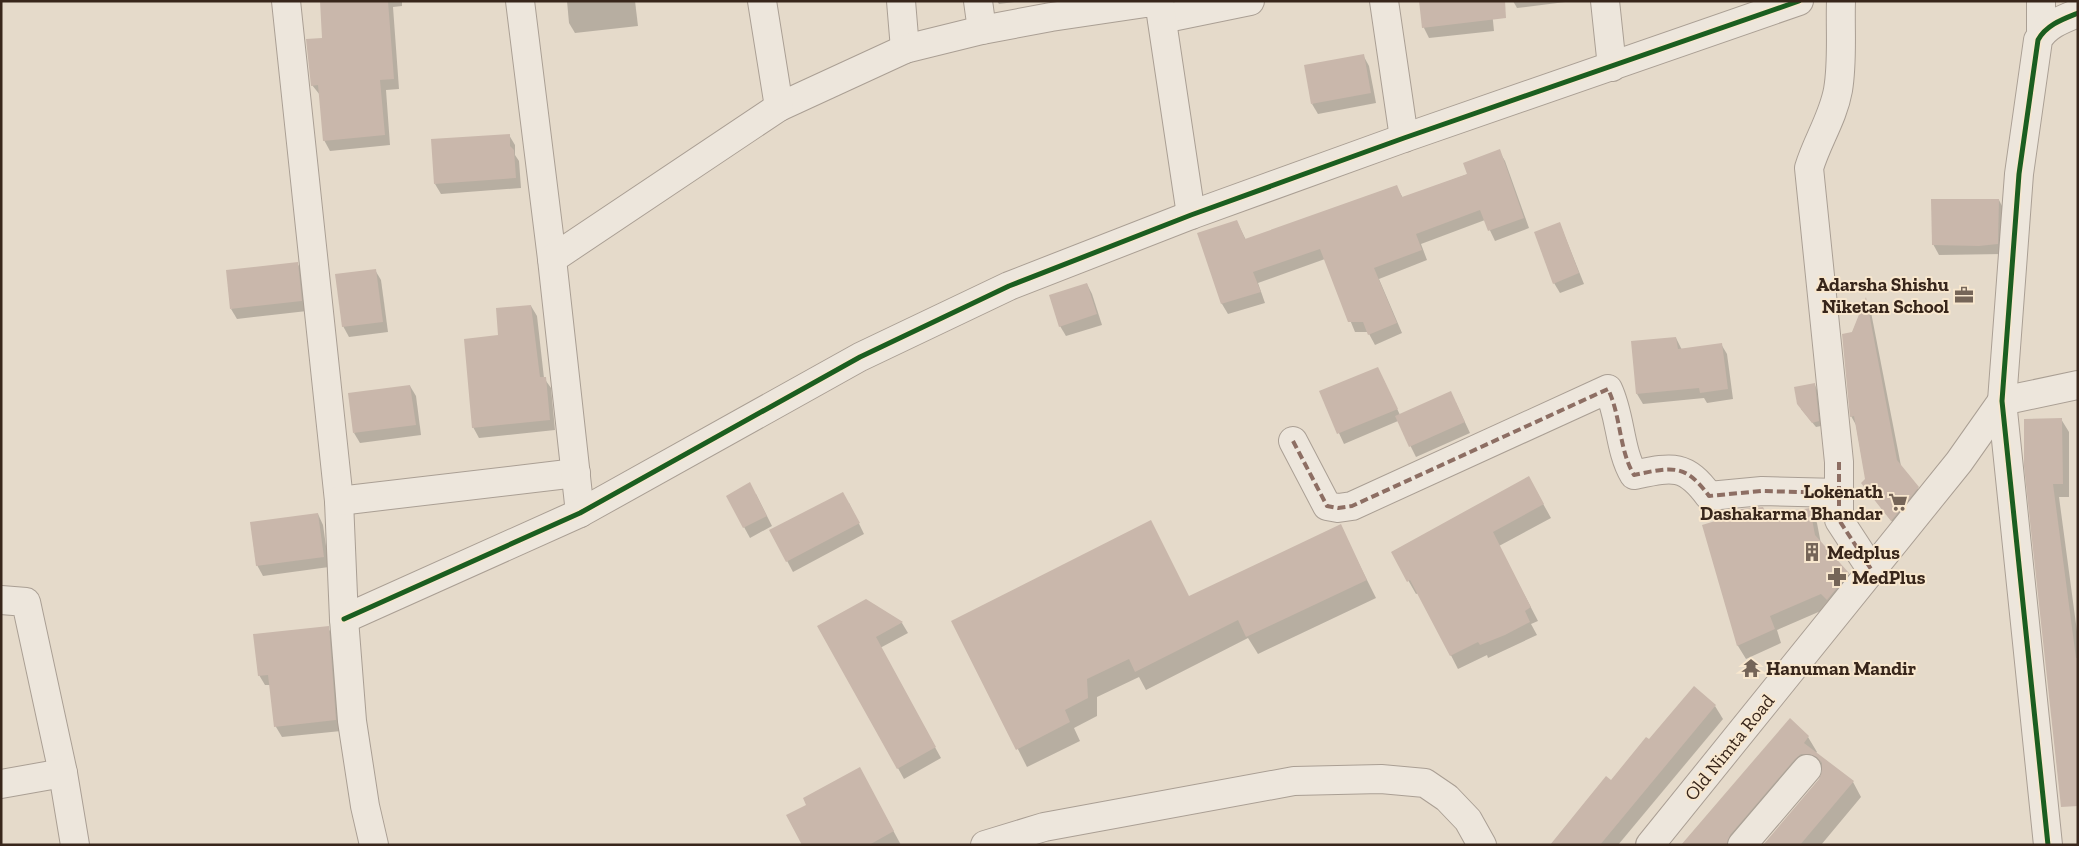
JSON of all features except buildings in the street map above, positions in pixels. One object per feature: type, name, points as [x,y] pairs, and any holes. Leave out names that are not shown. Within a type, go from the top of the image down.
[{"type":"street","points":[[286,1],[338,501],[344,619],[352,721],[365,806],[374,845]]},
{"type":"street","points":[[520,1],[552,259],[580,513]]},
{"type":"street","points":[[762,1],[779,107]]},
{"type":"street","points":[[901,1],[905,49]]},
{"type":"street","points":[[978,1],[982,30]]},
{"type":"street","points":[[552,259],[779,107],[905,49],[982,30],[1050,17],[1159,1],[1191,215]]},
{"type":"street","points":[[1162,19],[1250,1]]},
{"type":"street","points":[[1384,1],[1404,138]]},
{"type":"street","points":[[1605,1],[1612,67]]},
{"type":"street","points":[[344,619],[580,513],[860,357],[1009,286],[1191,215],[1404,138],[1799,1]]},
{"type":"street","points":[[1841,1],[1838,89],[1828,126],[1813,155],[1809,168],[1838,462],[1839,520],[1871,569]]},
{"type":"street","points":[[2041,1],[2041,34],[2038,40],[2019,174],[2002,401],[2048,845]]},
{"type":"street","points":[[2041,34],[2058,22],[2078,13]]},
{"type":"street","points":[[2002,401],[2078,386]]},
{"type":"street","points":[[1293,441],[1327,506],[1338,508],[1352,506],[1608,389],[1615,402],[1629,466],[1634,475],[1668,468],[1682,470],[1696,479],[1709,496],[1762,491],[1839,493]]},
{"type":"street","name":"Old Nimta Road","points":[[1650,845],[1959,462],[2002,401]]},
{"type":"street","points":[[338,501],[576,473]]},
{"type":"street","points":[[1,600],[26,602],[63,773],[75,845]]},
{"type":"street","points":[[1742,845],[1807,769]]},
{"type":"street","points":[[1,784],[63,773]]},
{"type":"street","points":[[985,845],[1044,827],[1294,782],[1382,778],[1425,783],[1448,798],[1468,820],[1482,845]]},
{"type":"marked path","points":[[1293,441],[1327,506],[1338,508],[1352,506],[1608,389],[1615,410],[1625,455],[1634,475],[1658,470],[1677,470],[1692,478],[1709,496],[1762,491],[1839,493]]},
{"type":"marked path","points":[[1839,462],[1839,520],[1871,569]]},
{"type":"cycle path","points":[[344,619],[580,513],[860,357],[1009,286],[1191,215],[1404,138],[1799,1]]},
{"type":"cycle path","points":[[2048,845],[2002,401],[2019,174],[2038,40],[2050,26],[2078,13]]},
{"type":"place","name":"Adarsha Shishu Niketan School","points":[[1964,295]]},
{"type":"place","name":"Lokenath Dashakarma Bhandar","points":[[1898,502]]},
{"type":"place","name":"Medplus","points":[[1812,552]]},
{"type":"place","name":"MedPlus","points":[[1837,577]]},
{"type":"place","name":"Hanuman Mandir","points":[[1751,668]]}]
